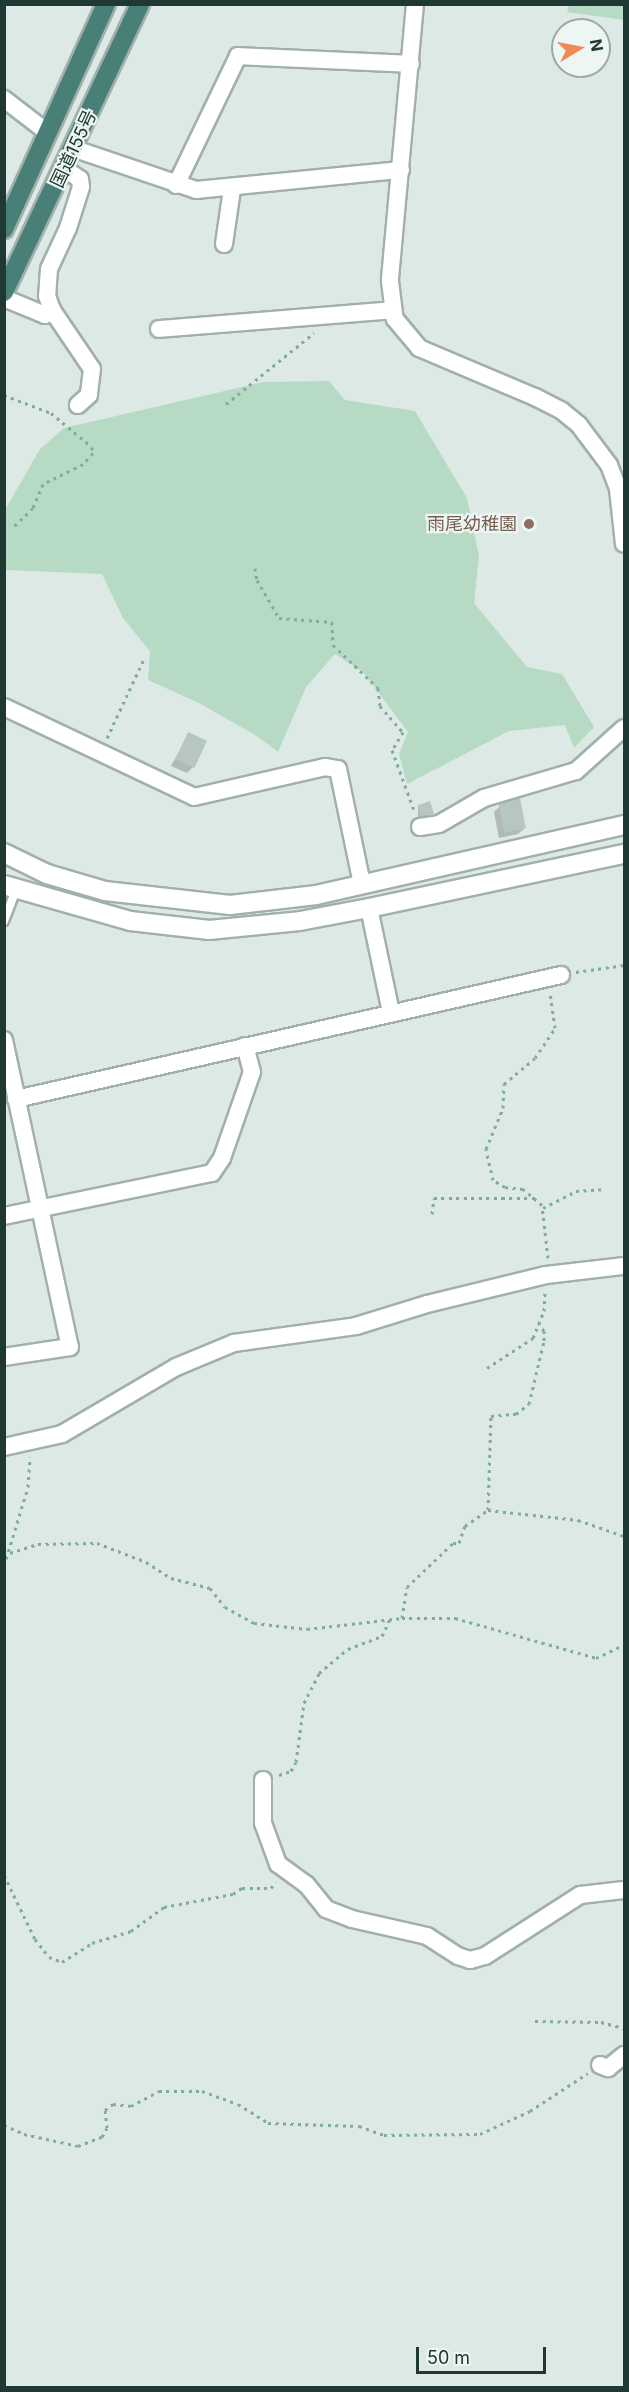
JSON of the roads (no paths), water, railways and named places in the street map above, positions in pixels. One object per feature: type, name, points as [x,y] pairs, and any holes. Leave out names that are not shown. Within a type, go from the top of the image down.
[{"type":"highway","name":"国道155号","points":[[4,229],[106,4]]},
{"type":"highway","name":"国道155号","points":[[4,292],[75,148],[140,4]]},
{"type":"street","points":[[415,4],[390,281],[393,310],[401,329],[419,348],[535,397],[562,411],[579,425],[609,465],[618,489],[624,544]]},
{"type":"street","points":[[176,185],[238,57],[411,64]]},
{"type":"street","points":[[4,99],[47,132]]},
{"type":"street","points":[[75,148],[176,185],[196,190],[232,189],[401,170]]},
{"type":"street","points":[[65,169],[80,179],[81,187],[68,228],[49,269],[47,296],[52,310],[92,369],[89,395],[78,405]]},
{"type":"street","points":[[224,244],[232,189]]},
{"type":"street","points":[[4,298],[45,315],[52,310]]},
{"type":"street","points":[[159,329],[393,310]]},
{"type":"street","points":[[4,707],[194,797],[325,767],[338,769],[362,884]]},
{"type":"street","points":[[420,827],[439,824],[484,798],[576,771],[624,728]]},
{"type":"street","points":[[4,853],[47,874],[105,891],[230,905],[316,895],[624,825]]},
{"type":"street","points":[[10,888],[130,921],[209,930],[300,921],[624,854]]},
{"type":"street","points":[[369,908],[392,1012]]},
{"type":"street","points":[[16,1099],[554,976]]},
{"type":"street","points":[[4,1040],[70,1347],[4,1357]]},
{"type":"street","points":[[4,1216],[212,1173],[222,1158],[252,1072],[245,1046]]},
{"type":"street","points":[[4,1447],[68,1431],[176,1367],[234,1343],[356,1326],[546,1275],[624,1266]]},
{"type":"street","points":[[263,1780],[260,1796],[263,1823],[278,1864],[286,1873],[306,1884],[332,1913],[428,1936],[470,1959],[485,1956],[580,1895],[624,1890]]},
{"type":"street","points":[[600,2065],[608,2068],[624,2055]]},
{"type":"lane","points":[[4,921],[10,888]]},
{"type":"place","name":"雨尾幼稚園","points":[[529,524]]}]
